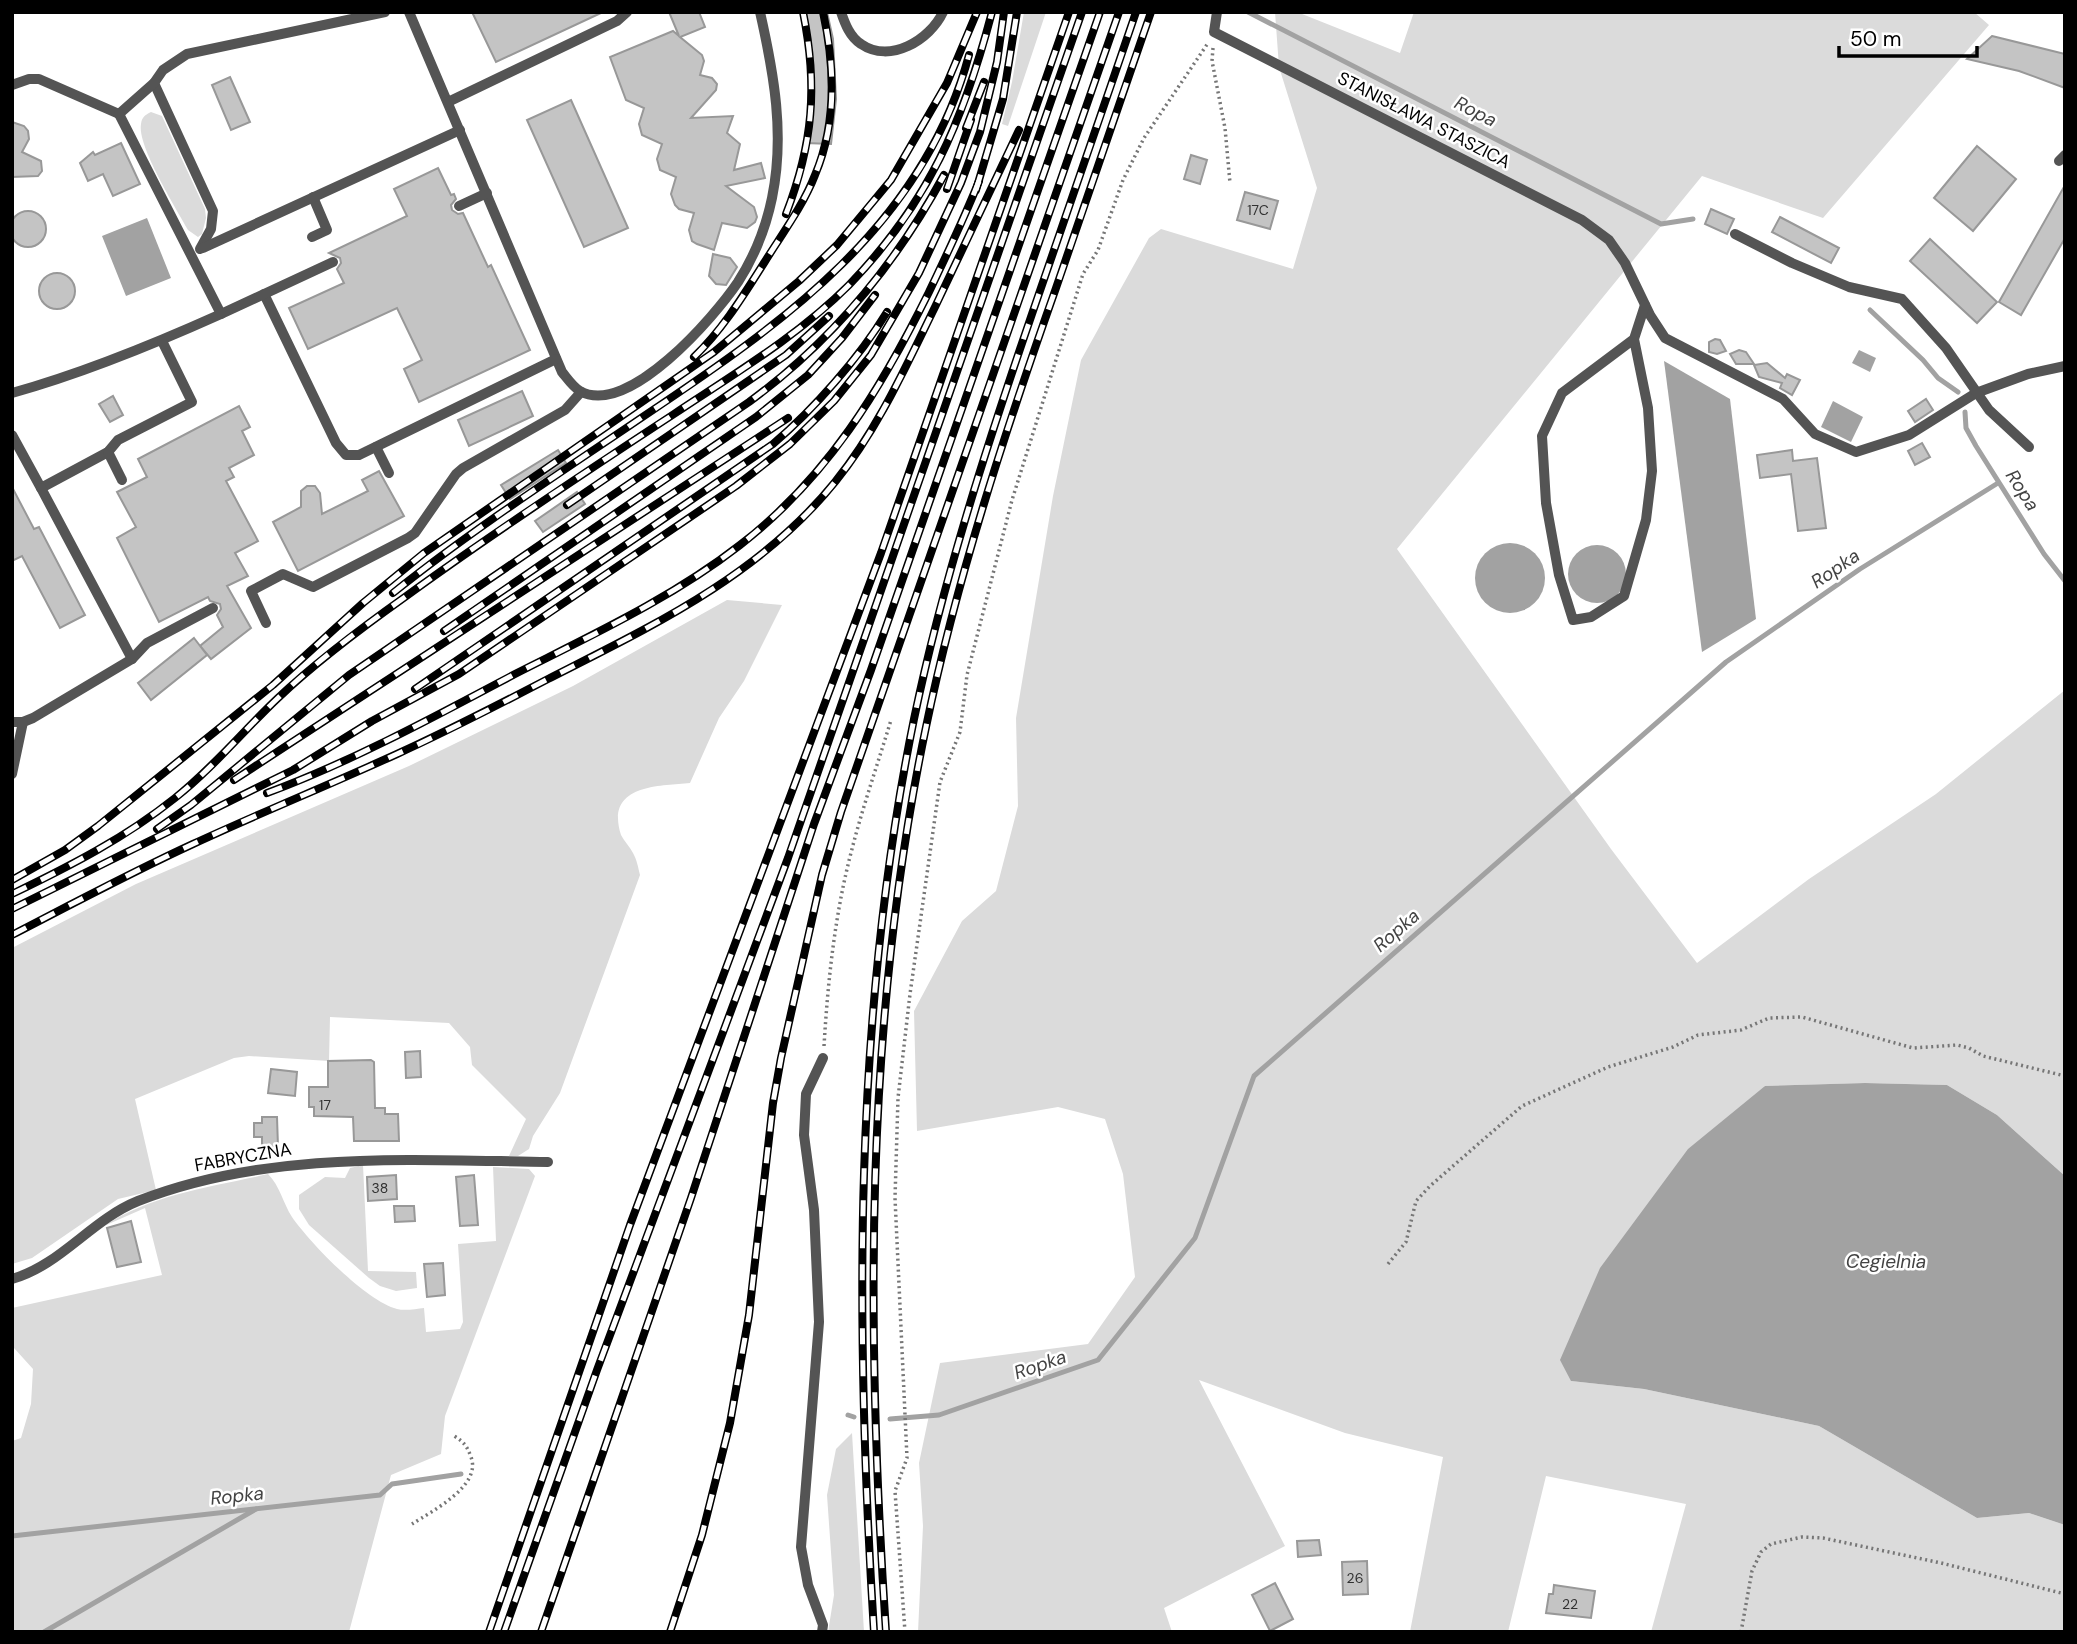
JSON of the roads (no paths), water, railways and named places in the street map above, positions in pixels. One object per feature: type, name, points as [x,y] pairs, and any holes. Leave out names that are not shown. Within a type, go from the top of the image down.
[{"type":"lane","points":[[119,114],[154,83],[163,70],[187,54],[385,12]]},
{"type":"lane","points":[[410,12],[562,372],[582,392],[604,395],[622,390],[660,368],[708,322],[739,281],[759,240],[772,195],[778,110],[760,12]]},
{"type":"lane","points":[[448,102],[617,21],[627,12]]},
{"type":"lane","points":[[841,12],[846,26],[860,44],[882,51],[897,50],[913,44],[929,33],[943,12]]},
{"type":"lane","name":"STANISŁAWA STASZICA","points":[[1217,12],[1214,32],[1582,219],[1609,240],[1625,262],[1645,305],[1665,338],[1783,399],[1815,434],[1856,452],[1909,435],[1976,393],[2028,374],[2065,366]]},
{"type":"lane","points":[[12,85],[29,79],[39,79],[119,114],[221,314]]},
{"type":"lane","points":[[154,83],[213,211],[211,229],[203,248]]},
{"type":"lane","points":[[190,254],[460,130]]},
{"type":"lane","points":[[459,206],[487,193]]},
{"type":"lane","points":[[312,237],[327,230],[313,197]]},
{"type":"lane","points":[[1735,234],[1792,263],[1849,287],[1902,299],[1946,348],[1989,410],[2029,447]]},
{"type":"lane","points":[[12,393],[73,376],[162,341],[333,262]]},
{"type":"lane","points":[[264,294],[341,450],[346,455],[353,456],[376,447],[556,359]]},
{"type":"lane","points":[[1634,339],[1562,393],[1542,436],[1546,503],[1559,575],[1573,620],[1591,617],[1624,596],[1646,520],[1652,471],[1648,408],[1634,339],[1645,305]]},
{"type":"lane","points":[[41,488],[108,452],[118,440],[192,402],[162,341]]},
{"type":"lane","points":[[266,623],[251,591],[283,574],[313,587],[408,538],[415,533],[463,468],[565,410],[582,392]]},
{"type":"lane","points":[[12,435],[132,659]]},
{"type":"lane","points":[[376,447],[389,472]]},
{"type":"lane","points":[[108,452],[122,480]]},
{"type":"lane","points":[[12,774],[18,722],[132,659],[147,643],[214,608]]},
{"type":"lane","points":[[822,1632],[823,1625],[808,1585],[801,1547],[819,1322],[814,1210],[804,1135],[806,1094],[823,1058]]},
{"type":"lane","name":"FABRYCZNA","points":[[12,1279],[42,1267],[99,1222],[134,1203],[179,1187],[247,1171],[278,1165],[411,1160],[548,1162]]},
{"type":"water","points":[[147,218],[171,278],[126,296],[102,236]]},
{"type":"water","points":[[1859,350],[1876,358],[1870,372],[1852,363]]},
{"type":"water","points":[[1664,361],[1730,399],[1756,619],[1702,652]]},
{"type":"water","points":[[1833,401],[1863,417],[1851,442],[1821,427]]},
{"type":"water","points":[[1510,543],[1535,553],[1545,578],[1535,603],[1510,613],[1485,603],[1475,578],[1485,553]]},
{"type":"water","points":[[1597,545],[1618,553],[1626,574],[1618,595],[1597,603],[1576,595],[1568,574],[1576,553]]},
{"type":"water","name":"Cegielnia","points":[[1865,1083],[1947,1085],[1997,1115],[2065,1176],[2065,1525],[2029,1513],[1977,1518],[1819,1426],[1644,1389],[1571,1381],[1560,1360],[1600,1268],[1688,1149],[1765,1086]]},
{"type":"waterway","name":"Ropa","points":[[1248,12],[1661,224],[1693,219]]},
{"type":"waterway","name":"Ropa","points":[[1870,310],[1923,360],[1938,378],[1958,392]]},
{"type":"waterway","name":"Ropa","points":[[1965,412],[1966,428],[1976,446],[2044,554],[2065,581]]},
{"type":"waterway","name":"Ropka","points":[[890,1419],[939,1415],[1098,1360],[1195,1238],[1254,1076],[1726,662],[1860,569],[1998,483]]},
{"type":"waterway","name":"Ropka","points":[[848,1415],[854,1417]]},
{"type":"waterway","name":"Ropka","points":[[12,1536],[380,1495],[392,1484],[461,1474]]},
{"type":"waterway","points":[[44,1632],[256,1509]]},
{"type":"railway","points":[[786,214],[802,163],[810,115],[810,65],[803,12]]},
{"type":"railway","points":[[694,357],[740,300],[798,209],[815,175],[827,135],[832,95],[830,53],[823,12]]},
{"type":"railway","points":[[12,880],[65,850],[98,826],[273,685],[363,603],[424,553],[714,352],[799,281],[837,245],[891,180],[947,83],[977,12]]},
{"type":"railway","points":[[12,894],[55,873],[137,826],[175,798],[293,684],[355,633],[505,527],[765,354],[829,304],[877,254],[901,223],[940,159],[969,89],[992,12]]},
{"type":"railway","points":[[12,909],[293,770],[372,721],[459,674],[736,486],[790,444],[834,401],[871,355],[919,273],[961,183],[980,132],[997,62],[1004,12]]},
{"type":"railway","points":[[976,190],[1003,99],[1017,12]]},
{"type":"railway","points":[[489,1632],[630,1225],[881,553],[1069,12]]},
{"type":"railway","points":[[504,1632],[597,1370],[788,858],[1082,12]]},
{"type":"railway","points":[[541,1632],[691,1198],[814,824],[871,670],[1100,12]]},
{"type":"railway","points":[[670,1632],[702,1535],[730,1423],[749,1315],[773,1103],[822,875],[841,812],[1119,12]]},
{"type":"railway","points":[[874,1632],[864,1403],[864,1174],[879,945],[894,832],[914,719],[938,615],[967,513],[1016,361],[1136,12]]},
{"type":"railway","points":[[886,1632],[875,1405],[875,1178],[891,951],[906,839],[938,671],[967,560],[1019,396],[1151,12]]},
{"type":"railway","points":[[393,593],[485,524],[747,344],[796,306],[841,265],[883,220],[918,170],[948,116],[969,55]]},
{"type":"railway","points":[[966,128],[984,82]]},
{"type":"railway","points":[[947,189],[971,120]]},
{"type":"railway","points":[[12,935],[170,855],[397,754],[492,708],[626,639],[702,596],[773,545],[835,482],[865,441],[913,353],[1019,130]]},
{"type":"railway","points":[[157,829],[191,805],[349,675],[779,379],[834,327],[883,270],[905,240],[944,175]]},
{"type":"railway","points":[[267,793],[393,738],[631,615],[714,564],[771,519],[825,461],[871,397],[911,328],[979,181]]},
{"type":"railway","points":[[444,631],[756,417],[808,375],[842,338],[875,295]]},
{"type":"railway","points":[[415,689],[773,444],[835,382],[887,312]]},
{"type":"railway","points":[[567,505],[786,355],[829,316]]},
{"type":"railway","points":[[234,780],[788,418]]}]
